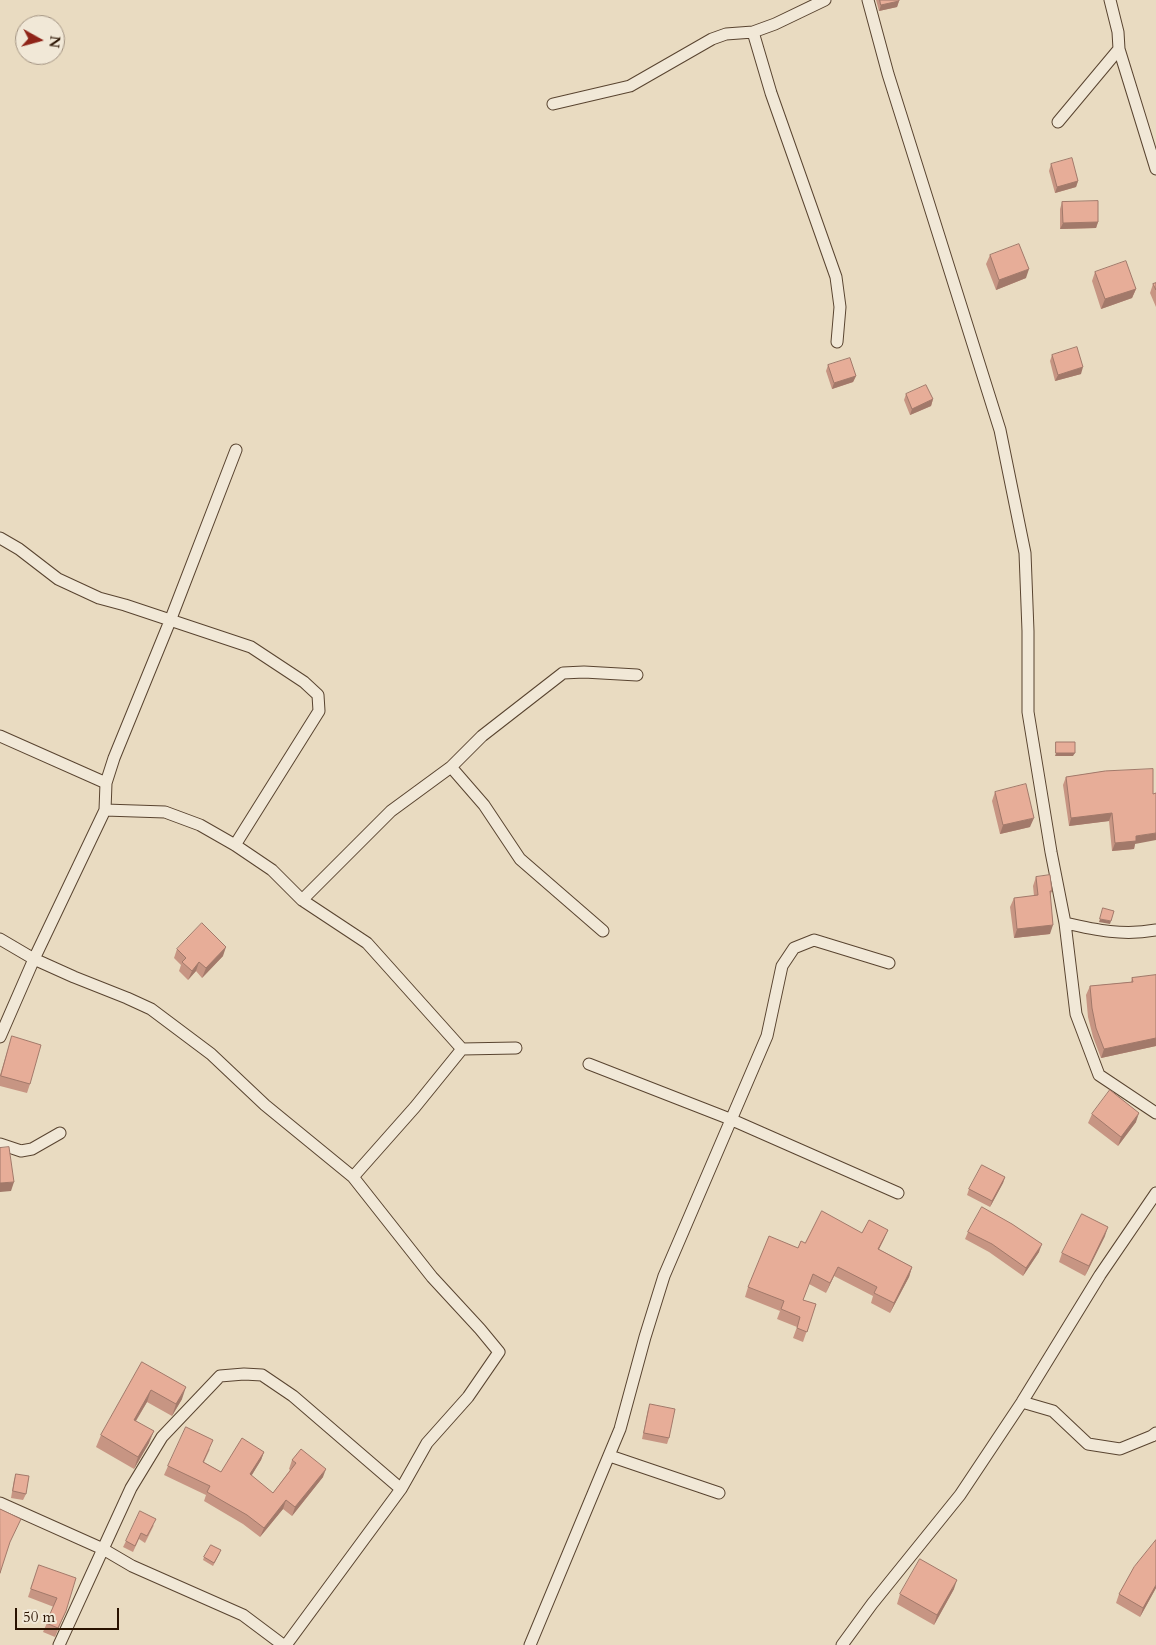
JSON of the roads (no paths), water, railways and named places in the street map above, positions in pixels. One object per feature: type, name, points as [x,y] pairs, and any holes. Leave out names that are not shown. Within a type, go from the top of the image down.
[{"type":"street","points":[[553,104],[630,86],[712,39],[726,34],[753,32],[825,0]]},
{"type":"street","points":[[868,0],[888,74],[1000,430],[1025,553],[1028,631],[1028,712],[1050,852],[1065,922],[1076,1014],[1099,1075],[1156,1113]]},
{"type":"street","points":[[1110,0],[1118,32],[1119,49],[1156,169]]},
{"type":"street","points":[[753,32],[771,93],[836,277],[840,307],[837,342]]},
{"type":"street","points":[[1058,122],[1119,49]]},
{"type":"street","points":[[0,1037],[34,959],[105,810],[106,783],[114,758],[170,621],[236,450]]},
{"type":"street","points":[[0,538],[19,549],[58,579],[100,598],[125,604],[251,648],[304,682],[318,695],[319,711],[236,845]]},
{"type":"street","points":[[302,900],[391,811],[451,767],[482,736],[563,673],[584,672],[638,675]]},
{"type":"street","points":[[0,736],[106,783]]},
{"type":"street","points":[[451,767],[484,805],[520,859],[603,931]]},
{"type":"street","points":[[105,810],[165,812],[200,825],[236,845],[272,870],[302,900],[366,943],[462,1049],[516,1048]]},
{"type":"street","points":[[1065,922],[1105,932],[1140,933],[1156,930]]},
{"type":"street","points":[[0,939],[34,959],[151,1008],[211,1054],[265,1106],[353,1176],[432,1277],[499,1352],[468,1397],[427,1442],[401,1489],[284,1645],[243,1615],[132,1566],[104,1550],[0,1503]]},
{"type":"street","points":[[530,1645],[620,1429],[664,1276],[767,1036],[782,966],[794,948],[814,940],[889,963]]},
{"type":"street","points":[[353,1176],[415,1107],[462,1049]]},
{"type":"street","points":[[590,1064],[730,1119],[898,1193]]},
{"type":"street","points":[[0,1144],[21,1151],[32,1149],[60,1133]]},
{"type":"street","points":[[842,1645],[872,1604],[960,1495],[1022,1402],[1100,1274],[1156,1193]]},
{"type":"street","points":[[59,1645],[104,1550],[130,1488],[162,1437],[220,1376],[262,1375],[293,1396],[401,1489]]},
{"type":"street","points":[[1022,1402],[1053,1411],[1088,1444],[1120,1450],[1156,1433]]},
{"type":"street","points":[[610,1456],[719,1492]]}]
